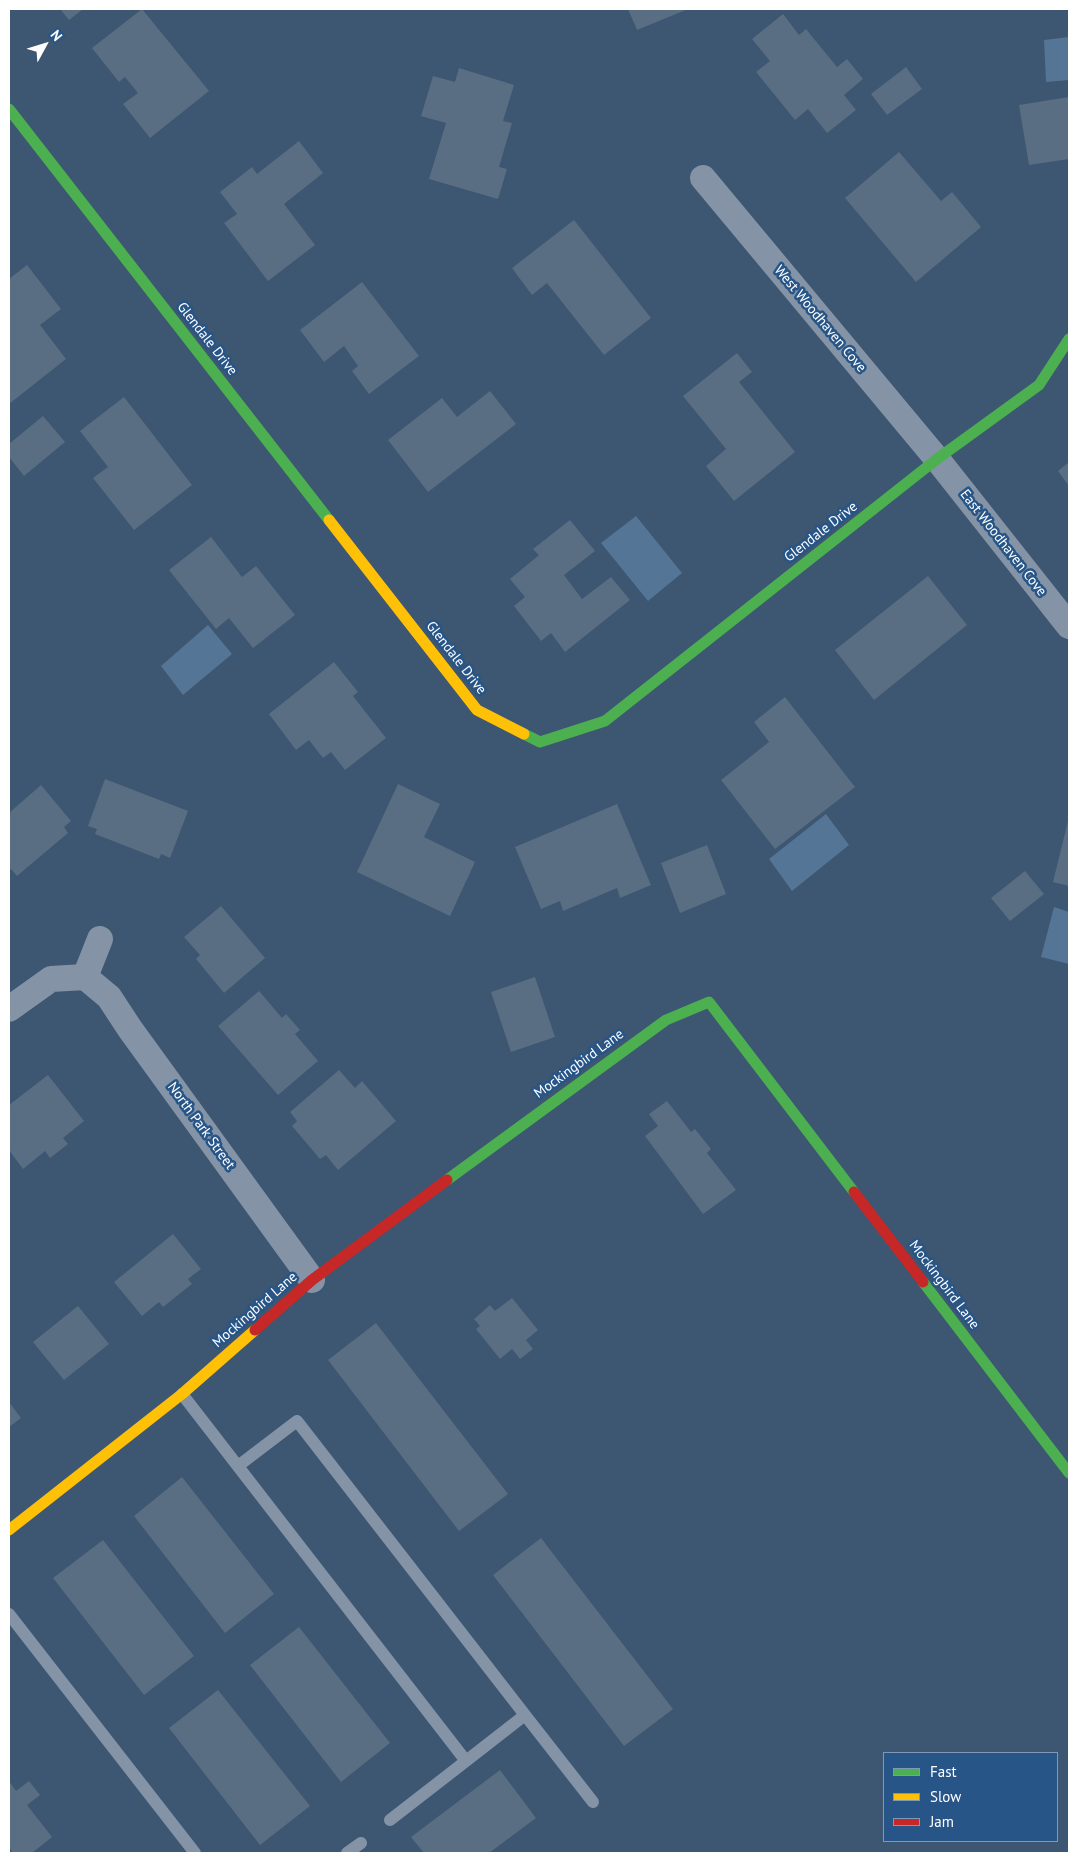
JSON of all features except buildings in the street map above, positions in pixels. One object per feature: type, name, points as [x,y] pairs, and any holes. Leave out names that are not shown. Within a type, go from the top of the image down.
[{"type":"street","name":"Glendale Drive","points":[[9,109],[477,710],[540,742],[605,721],[937,460],[1039,384],[1069,338]]},
{"type":"street","name":"West Woodhaven Cove","points":[[703,178],[937,460]]},
{"type":"street","name":"East Woodhaven Cove","points":[[937,460],[1069,626]]},
{"type":"street","points":[[9,1009],[51,979],[85,977],[100,939]]},
{"type":"street","name":"North Park Street","points":[[85,977],[109,997],[130,1029],[312,1280]]},
{"type":"street","name":"Mockingbird Lane","points":[[9,1530],[182,1394],[312,1280],[614,1056],[666,1020],[709,1002],[1069,1473]]},
{"type":"lane","points":[[182,1394],[466,1761]]},
{"type":"lane","points":[[238,1466],[297,1421],[593,1802]]},
{"type":"lane","points":[[9,1614],[195,1853]]},
{"type":"lane","points":[[390,1820],[525,1715]]},
{"type":"lane","points":[[347,1853],[360,1842]]},
{"type":"water","points":[[1069,37],[1069,80],[1046,82],[1044,40]]},
{"type":"water","points":[[636,516],[682,573],[648,601],[601,543]]},
{"type":"water","points":[[208,625],[232,654],[183,695],[161,666]]},
{"type":"water","points":[[826,814],[849,845],[792,891],[769,859]]},
{"type":"water","points":[[1054,907],[1069,912],[1069,964],[1041,957]]},
{"type":"traffic: fast","points":[[9,109],[329,520]]},
{"type":"traffic: fast","points":[[524,734],[540,742],[605,721],[937,459],[1039,385],[1069,339]]},
{"type":"traffic: fast","points":[[447,1180],[666,1020],[709,1002],[854,1192]]},
{"type":"traffic: fast","points":[[923,1282],[1069,1473]]},
{"type":"traffic: slow","points":[[329,520],[477,710],[524,734]]},
{"type":"traffic: slow","points":[[9,1530],[182,1394],[255,1330]]},
{"type":"traffic: jam","points":[[255,1330],[312,1280],[447,1180]]},
{"type":"traffic: jam","points":[[854,1192],[923,1282]]}]
